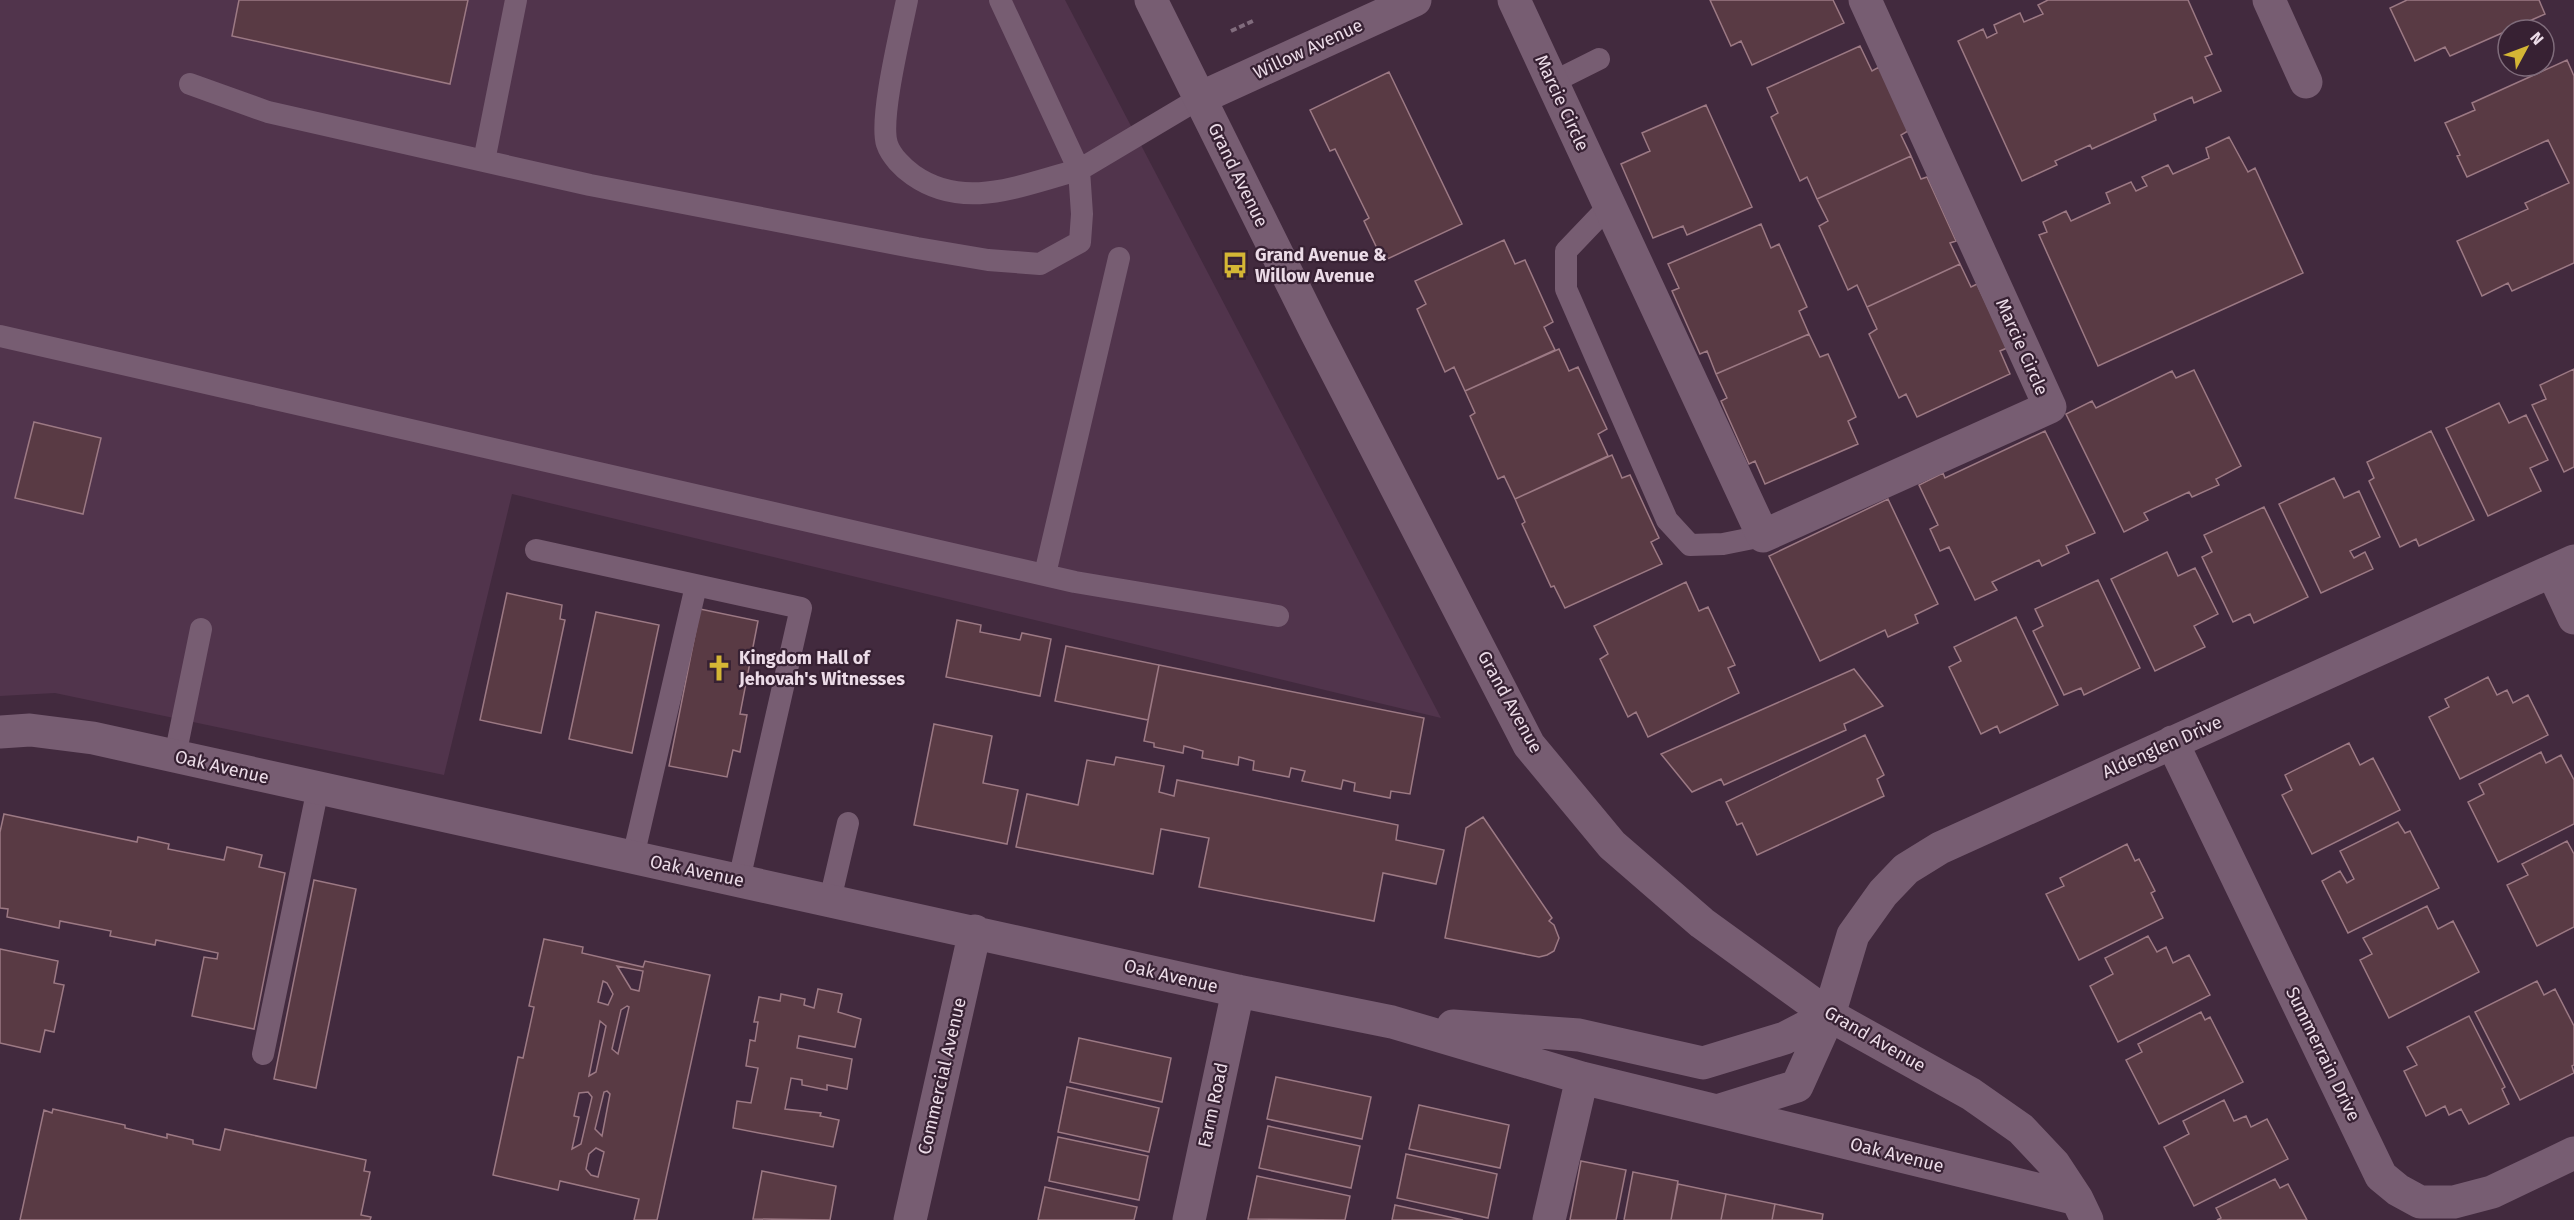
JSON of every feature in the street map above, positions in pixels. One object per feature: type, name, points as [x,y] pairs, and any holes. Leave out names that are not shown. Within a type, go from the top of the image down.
[{"type":"street","name":"Grand Avenue","points":[[1151,0],[1316,332],[1529,745],[1612,845],[1702,923],[1829,1015],[1971,1094],[2021,1130],[2054,1164],[2082,1209]]},
{"type":"street","name":"Willow Avenue","points":[[1200,98],[1415,0]]},
{"type":"street","name":"Marcie Circle","points":[[1514,0],[1763,536],[2050,407],[1865,0]]},
{"type":"street","points":[[2269,0],[2306,82]]},
{"type":"street","points":[[2563,566],[2574,618]]},
{"type":"street","name":"Aldenglen Drive","points":[[1829,1015],[1853,935],[1883,893],[1906,869],[1940,848],[2563,566]]},
{"type":"street","name":"Oak Avenue","points":[[0,732],[30,730],[93,738],[975,931],[1238,991],[1392,1022],[1582,1078],[2082,1209]]},
{"type":"street","name":"Summerrain Drive","points":[[2172,742],[2381,1176],[2398,1191],[2420,1202],[2454,1202],[2492,1192],[2574,1153]]},
{"type":"street","name":"Commercial Avenue","points":[[910,1220],[975,931]]},
{"type":"street","name":"Farm Road","points":[[1189,1220],[1238,991]]},
{"type":"street","points":[[1717,1112],[1797,1086],[1829,1015]]},
{"type":"street","name":"Oak Avenue","points":[[1392,1022],[1579,1035],[1703,1062],[1785,1038],[1829,1015]]},
{"type":"street","points":[[1549,1220],[1582,1078]]},
{"type":"lane","points":[[484,161],[516,0]]},
{"type":"lane","points":[[907,0],[885,115],[887,144],[902,168],[930,187],[954,194],[979,195],[1079,170],[1200,98]]},
{"type":"lane","points":[[190,84],[268,112],[590,185],[917,248],[988,260],[1040,264],[1080,242],[1082,214],[1079,170],[1000,0]]},
{"type":"lane","points":[[1553,82],[1599,59]]},
{"type":"lane","name":"Marcie Circle","points":[[1609,206],[1566,251],[1566,289],[1667,520],[1690,545],[1723,544],[1763,536]]},
{"type":"lane","points":[[1044,574],[1119,258]]},
{"type":"lane","points":[[0,336],[1075,582],[1278,616]]},
{"type":"lane","points":[[536,550],[801,608],[739,880]]},
{"type":"lane","points":[[633,857],[696,586]]},
{"type":"lane","points":[[174,756],[201,629]]},
{"type":"lane","points":[[263,1054],[318,788]]},
{"type":"lane","points":[[830,900],[848,823]]},
{"type":"path","points":[[1231,31],[1254,20]]},
{"type":"shaded area","points":[[0,0],[1065,0],[1441,718],[512,494],[444,775],[55,693],[0,696]]},
{"type":"building","points":[[239,0],[468,0],[450,84],[232,36]]},
{"type":"building","points":[[1710,0],[1833,0],[1844,23],[1752,65],[1741,41],[1731,46]]},
{"type":"building","points":[[2048,0],[2188,0],[2212,54],[2205,57],[2221,91],[2194,103],[2192,97],[2154,114],[2156,120],[2092,149],[2090,145],[2055,161],[2057,165],[2022,181],[1958,41],[1983,29],[1987,38],[1997,33],[1994,25],[2020,13],[2024,22],[2043,14],[2038,5]]},
{"type":"building","points":[[2407,0],[2539,0],[2545,14],[2536,18],[2496,18],[2496,36],[2450,56],[2445,47],[2415,61],[2390,8]]},
{"type":"building","points":[[1860,46],[1872,71],[1879,67],[1908,131],[1901,135],[1911,156],[1817,199],[1807,177],[1800,181],[1771,117],[1778,113],[1767,88]]},
{"type":"building","points":[[2567,60],[2574,76],[2574,263],[2512,291],[2508,283],[2482,296],[2457,241],[2528,209],[2525,203],[2569,183],[2548,140],[2467,177],[2457,156],[2460,155],[2445,123],[2475,110],[2472,103],[2527,78],[2556,78],[2556,65]]},
{"type":"building","points":[[1389,72],[1462,224],[1383,261],[1364,221],[1369,218],[1335,149],[1330,151],[1310,110]]},
{"type":"building","points":[[1706,105],[1752,207],[1687,235],[1683,226],[1653,238],[1621,164],[1650,151],[1642,133]]},
{"type":"building","points":[[2229,137],[2248,172],[2255,168],[2303,273],[2098,366],[2039,235],[2047,232],[2043,222],[2066,211],[2071,221],[2110,203],[2106,193],[2131,182],[2136,191],[2147,186],[2142,177],[2168,165],[2173,174],[2209,158],[2206,148]]},
{"type":"building","points":[[1911,156],[1921,179],[1927,177],[1956,241],[1950,243],[1960,264],[1867,307],[1857,285],[1848,290],[1819,226],[1828,221],[1817,199]]},
{"type":"building","points":[[1761,224],[1771,248],[1779,244],[1807,307],[1799,311],[1809,334],[1716,374],[1707,351],[1700,354],[1672,291],[1679,288],[1668,264]]},
{"type":"building","points":[[1504,240],[1515,264],[1525,260],[1553,322],[1544,327],[1555,350],[1465,391],[1454,367],[1445,372],[1417,309],[1426,304],[1415,281]]},
{"type":"building","points":[[1960,264],[1971,287],[1977,284],[2007,348],[2000,351],[2010,374],[1917,417],[1906,394],[1899,398],[1869,334],[1877,329],[1867,307]]},
{"type":"building","points":[[1809,334],[1820,357],[1828,354],[1856,417],[1848,421],[1858,444],[1765,484],[1755,461],[1749,464],[1721,401],[1727,398],[1716,374]]},
{"type":"building","points":[[1559,349],[1569,371],[1578,367],[1607,429],[1598,434],[1608,456],[1515,499],[1504,476],[1498,479],[1470,416],[1475,413],[1465,391]]},
{"type":"building","points":[[2574,369],[2574,467],[2564,472],[2532,405],[2546,399],[2540,385]]},
{"type":"building","points":[[2194,370],[2241,466],[2216,479],[2219,485],[2192,497],[2189,492],[2144,513],[2148,520],[2124,532],[2066,414],[2092,401],[2096,408],[2172,371],[2176,378]]},
{"type":"building","points":[[2499,403],[2509,423],[2526,415],[2548,460],[2530,468],[2541,491],[2488,516],[2446,428]]},
{"type":"building","points":[[34,422],[101,438],[83,514],[15,498]]},
{"type":"building","points":[[2045,431],[2095,533],[2066,546],[2069,553],[2042,566],[2039,560],[1992,582],[1997,590],[1975,600],[1949,547],[1940,551],[1930,529],[1938,525],[1919,485],[1943,473],[1945,478]]},
{"type":"building","points":[[2431,431],[2474,520],[2419,546],[2416,539],[2400,547],[2369,481],[2374,478],[2367,462]]},
{"type":"building","points":[[1612,455],[1622,478],[1630,475],[1659,538],[1651,542],[1662,564],[1565,608],[1554,586],[1551,587],[1522,524],[1525,522],[1515,499]]},
{"type":"building","points":[[2334,478],[2344,498],[2359,491],[2380,537],[2350,551],[2354,558],[2365,552],[2373,569],[2321,593],[2279,504]]},
{"type":"building","points":[[1888,499],[1938,604],[1915,615],[1918,623],[1888,637],[1885,630],[1820,661],[1769,556]]},
{"type":"building","points":[[2264,507],[2308,597],[2254,623],[2250,614],[2233,622],[2202,557],[2212,552],[2204,535]]},
{"type":"building","points":[[2167,552],[2178,576],[2195,568],[2218,614],[2194,626],[2205,647],[2155,671],[2111,579]]},
{"type":"building","points":[[2098,580],[2140,668],[2084,695],[2081,688],[2064,695],[2033,631],[2043,626],[2035,609]]},
{"type":"building","points":[[1686,582],[1699,611],[1708,607],[1735,665],[1728,668],[1739,693],[1648,737],[1636,712],[1628,717],[1600,659],[1608,654],[1594,626]]},
{"type":"building","points":[[507,593],[562,605],[560,619],[565,620],[541,733],[480,720]]},
{"type":"building","name":"Kingdom Hall of Jehovah's Witnesses","points":[[700,609],[758,621],[740,714],[747,715],[740,752],[733,750],[727,777],[669,766]]},
{"type":"building","points":[[596,612],[659,625],[632,753],[569,739]]},
{"type":"building","points":[[2016,617],[2058,705],[2000,733],[1997,726],[1981,734],[1949,667],[1961,661],[1954,647]]},
{"type":"building","points":[[957,620],[981,625],[980,632],[1020,640],[1022,633],[1051,639],[1040,696],[946,677]]},
{"type":"building","points":[[1066,646],[1159,665],[1148,720],[1055,701]]},
{"type":"building","points":[[1159,665],[1424,718],[1410,794],[1391,791],[1390,798],[1354,791],[1355,783],[1343,780],[1341,789],[1302,781],[1305,771],[1291,768],[1289,777],[1253,770],[1254,761],[1239,757],[1238,765],[1202,758],[1203,751],[1184,746],[1183,753],[1154,747],[1154,743],[1144,741]]},
{"type":"building","points":[[1854,669],[1883,706],[1844,724],[1846,730],[1724,785],[1721,779],[1692,792],[1661,754]]},
{"type":"building","points":[[2488,677],[2497,695],[2507,690],[2513,703],[2528,695],[2548,735],[2460,779],[2429,717],[2449,707],[2445,699]]},
{"type":"building","points":[[934,724],[992,736],[983,783],[1018,790],[1007,844],[914,825]]},
{"type":"building","points":[[1865,735],[1884,775],[1877,779],[1884,796],[1757,855],[1742,823],[1737,825],[1726,802]]},
{"type":"building","points":[[2349,743],[2360,765],[2373,758],[2400,810],[2312,854],[2282,795],[2292,790],[2285,775]]},
{"type":"building","points":[[2541,752],[2546,763],[2561,755],[2574,780],[2574,824],[2498,862],[2468,802],[2484,794],[2479,784]]},
{"type":"building","points":[[1116,757],[1164,766],[1159,792],[1174,796],[1177,780],[1398,825],[1396,840],[1444,850],[1436,884],[1383,873],[1374,921],[1199,887],[1209,838],[1161,829],[1153,874],[1016,847],[1027,794],[1078,805],[1087,760],[1114,765]]},
{"type":"building","points":[[4,814],[137,842],[138,837],[169,844],[168,849],[224,860],[227,847],[262,855],[259,867],[285,873],[254,1029],[192,1016],[204,957],[217,959],[218,953],[156,940],[155,945],[110,936],[111,931],[60,921],[59,928],[7,917],[8,909],[0,908],[0,832]]},
{"type":"building","points":[[1483,817],[1552,918],[1549,921],[1554,925],[1559,938],[1554,951],[1547,955],[1539,957],[1445,938],[1466,828]]},
{"type":"building","points":[[2398,822],[2405,833],[2410,831],[2439,888],[2348,933],[2322,881],[2340,871],[2347,883],[2354,879],[2340,851]]},
{"type":"building","points":[[2567,841],[2574,854],[2574,927],[2537,946],[2507,885],[2528,875],[2522,864]]},
{"type":"building","points":[[2127,844],[2135,861],[2139,859],[2155,891],[2151,893],[2163,918],[2079,960],[2046,894],[2064,886],[2060,878]]},
{"type":"building","points":[[314,880],[356,889],[316,1088],[274,1079]]},
{"type":"building","points":[[2427,906],[2438,929],[2453,921],[2479,972],[2389,1018],[2360,960],[2372,954],[2363,938]]},
{"type":"building","points":[[2148,936],[2157,952],[2166,947],[2173,963],[2189,955],[2210,995],[2118,1042],[2090,986],[2113,974],[2105,958]]},
{"type":"building","points":[[544,939],[583,947],[582,953],[643,967],[645,961],[710,975],[657,1220],[634,1220],[639,1199],[560,1181],[558,1190],[493,1175],[518,1057],[523,1058],[534,1007],[529,1006]],"holes":[[[617,966],[643,971],[639,991],[631,989]],[[603,981],[607,983],[613,994],[608,1005],[598,1002]],[[627,1006],[629,1007],[618,1054],[612,1049],[621,1010]],[[600,1021],[606,1026],[596,1072],[589,1076]],[[607,1091],[610,1094],[602,1136],[595,1129],[604,1092]],[[588,1092],[592,1097],[581,1144],[572,1149],[579,1117],[574,1116],[579,1093]],[[596,1148],[604,1152],[598,1177],[591,1175],[586,1169],[589,1154]]]},
{"type":"building","points":[[0,949],[58,961],[54,983],[64,985],[54,1032],[45,1030],[40,1052],[0,1043]]},
{"type":"building","points":[[2537,981],[2544,995],[2555,989],[2574,1026],[2574,1065],[2572,1066],[2574,1073],[2520,1100],[2475,1012]]},
{"type":"building","points":[[818,989],[842,994],[838,1012],[861,1019],[855,1047],[799,1036],[797,1048],[852,1059],[847,1089],[827,1085],[827,1090],[802,1085],[802,1080],[791,1078],[785,1109],[821,1113],[820,1116],[839,1120],[833,1147],[733,1128],[737,1101],[751,1103],[758,1068],[746,1066],[750,1040],[755,1041],[758,1022],[754,1022],[759,997],[780,1001],[781,994],[805,999],[804,1005],[814,1008]]},
{"type":"building","points":[[2201,1012],[2205,1020],[2210,1017],[2243,1082],[2159,1124],[2126,1060],[2142,1052],[2138,1044]]},
{"type":"building","points":[[2469,1016],[2505,1087],[2502,1089],[2509,1104],[2469,1124],[2461,1109],[2449,1115],[2445,1106],[2426,1116],[2404,1071],[2417,1065],[2407,1047]]},
{"type":"building","points":[[1079,1038],[1171,1058],[1162,1102],[1070,1082]]},
{"type":"building","points":[[1276,1077],[1371,1097],[1362,1139],[1267,1119]]},
{"type":"building","points":[[1067,1087],[1159,1108],[1149,1152],[1058,1132]]},
{"type":"building","points":[[2224,1100],[2234,1121],[2246,1116],[2251,1127],[2267,1119],[2288,1159],[2194,1206],[2164,1147],[2189,1134],[2183,1121]]},
{"type":"building","points":[[1419,1105],[1509,1125],[1500,1168],[1409,1149]]},
{"type":"building","points":[[53,1109],[125,1125],[125,1128],[167,1138],[167,1134],[193,1140],[193,1144],[220,1150],[225,1129],[366,1160],[364,1171],[370,1172],[361,1215],[371,1217],[370,1220],[20,1220],[44,1110],[52,1113]]},
{"type":"building","points":[[1268,1126],[1360,1146],[1351,1188],[1259,1168]]},
{"type":"building","points":[[1058,1137],[1148,1156],[1139,1200],[1049,1181]]},
{"type":"building","points":[[1406,1154],[1497,1174],[1488,1218],[1397,1198]]},
{"type":"building","points":[[1581,1161],[1626,1170],[1616,1220],[1570,1220]]},
{"type":"building","points":[[762,1171],[836,1186],[830,1220],[753,1219]]},
{"type":"building","points":[[1633,1172],[1678,1181],[1671,1220],[1624,1220]]},
{"type":"building","points":[[1257,1176],[1350,1196],[1345,1220],[1248,1219]]},
{"type":"building","points":[[2275,1179],[2280,1188],[2288,1184],[2307,1220],[2217,1220],[2221,1218],[2216,1208]]},
{"type":"building","points":[[1678,1184],[1726,1194],[1721,1220],[1671,1220]]},
{"type":"building","points":[[1045,1187],[1137,1207],[1134,1220],[1038,1220]]},
{"type":"building","points":[[1726,1194],[1775,1204],[1772,1220],[1721,1220]]},
{"type":"building","points":[[1775,1204],[1823,1214],[1822,1220],[1772,1220]]},
{"type":"building","points":[[1395,1205],[1463,1220],[1392,1220]]},
{"type":"place","name":"Grand Avenue & Willow Avenue","points":[[1235,265]]},
{"type":"place","name":"Kingdom Hall of Jehovah's Witnesses","points":[[719,668]]}]
